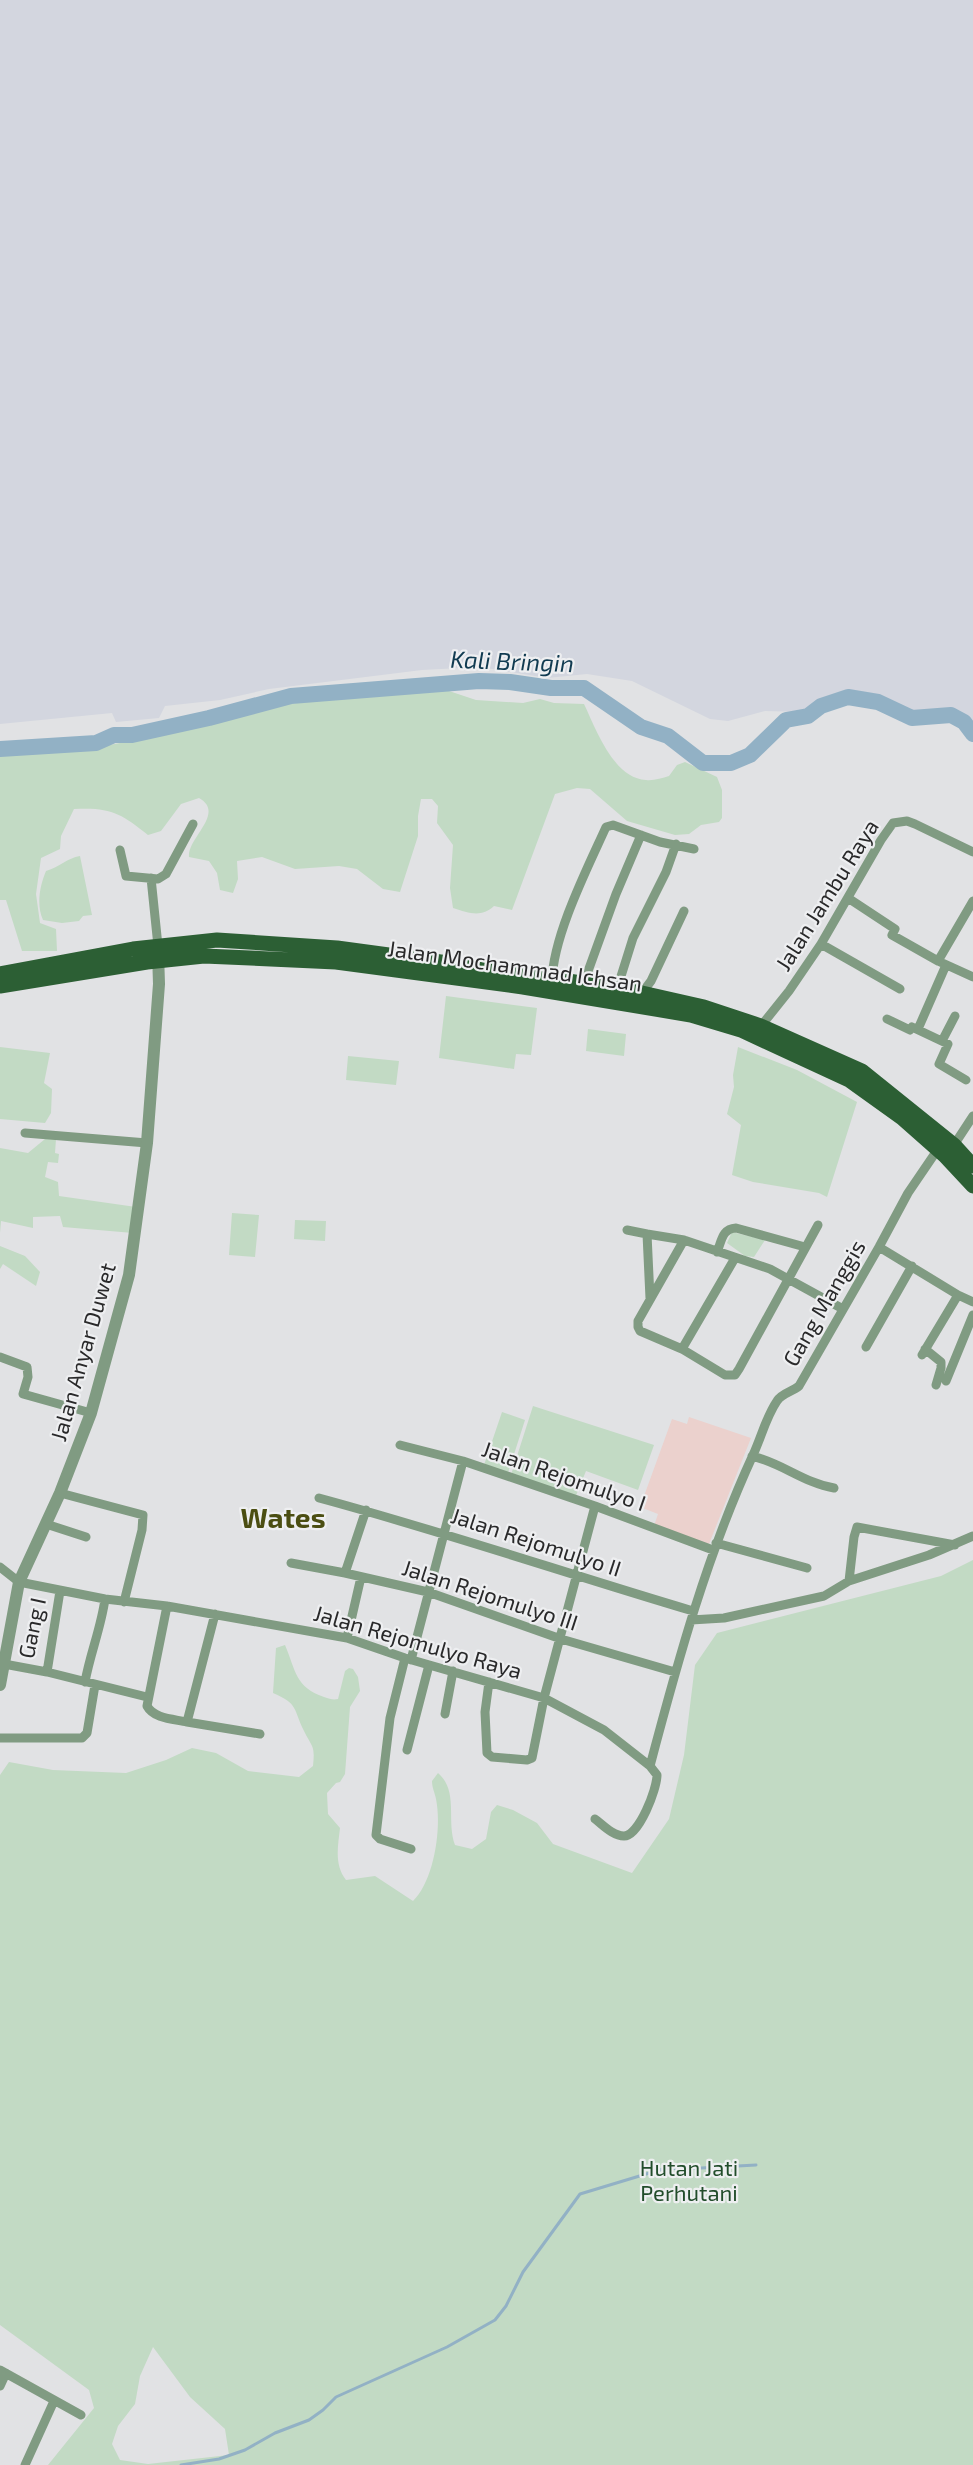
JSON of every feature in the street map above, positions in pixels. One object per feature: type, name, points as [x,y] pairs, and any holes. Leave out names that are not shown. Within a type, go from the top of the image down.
[{"type":"main road","name":"Jalan Mochammad Ichsan","points":[[0,986],[217,940],[326,947],[552,986],[691,1015],[862,1071],[945,1147],[973,1166]]},
{"type":"main road","name":"Jalan Mochammad Ichsan","points":[[0,974],[158,953]]},
{"type":"main road","name":"Jalan Mochammad Ichsan","points":[[552,986],[581,983],[642,993],[704,1007],[761,1026],[800,1049]]},
{"type":"main road","name":"Jalan Mochammad Ichsan","points":[[945,1147],[973,1186]]},
{"type":"street","name":"Jalan Jambu Raya","points":[[761,1026],[789,991],[821,944],[893,823],[907,821],[973,852]]},
{"type":"street","points":[[120,850],[126,876],[158,879],[166,874],[193,824]]},
{"type":"street","points":[[552,986],[556,950],[606,827],[613,825],[660,842],[694,849]]},
{"type":"street","points":[[581,983],[587,974],[609,911],[641,835]]},
{"type":"street","points":[[616,989],[633,938],[666,873],[676,844]]},
{"type":"street","points":[[151,878],[158,953]]},
{"type":"street","points":[[848,898],[895,929],[892,936],[973,977]]},
{"type":"street","points":[[918,1029],[942,963],[973,901]]},
{"type":"street","points":[[642,993],[651,981],[684,911]]},
{"type":"street","points":[[821,944],[900,989]]},
{"type":"street","name":"Jalan Anyar Duwet","points":[[1,1674],[19,1582],[60,1493],[91,1413],[129,1275],[147,1143],[158,1004],[158,953]]},
{"type":"street","points":[[942,1041],[955,1016]]},
{"type":"street","points":[[887,1019],[910,1030],[912,1027],[918,1029],[948,1045],[939,1064],[966,1080]]},
{"type":"street","name":"Gang Manggis","points":[[650,1766],[675,1672],[714,1546],[777,1401],[799,1386],[908,1193],[973,1116]]},
{"type":"street","points":[[25,1133],[147,1143]]},
{"type":"street","points":[[684,1240],[638,1321],[638,1327],[640,1331],[682,1349],[725,1376],[735,1375],[818,1225]]},
{"type":"street","points":[[717,1252],[725,1231],[736,1228],[805,1247]]},
{"type":"street","points":[[627,1230],[684,1240],[770,1269],[843,1309]]},
{"type":"street","points":[[647,1234],[650,1299]]},
{"type":"street","points":[[879,1247],[973,1302]]},
{"type":"street","points":[[682,1349],[735,1258]]},
{"type":"street","points":[[866,1347],[912,1266]]},
{"type":"street","points":[[936,1385],[941,1368],[940,1362],[924,1352],[958,1295]]},
{"type":"street","points":[[946,1381],[973,1315]]},
{"type":"street","points":[[0,1357],[27,1367],[28,1377],[23,1394],[91,1413]]},
{"type":"street","name":"Jalan Rejomulyo I","points":[[400,1445],[463,1461],[714,1546],[807,1568]]},
{"type":"street","points":[[753,1456],[786,1468],[813,1482],[834,1488]]},
{"type":"street","points":[[411,1849],[380,1839],[376,1835],[390,1718],[445,1533],[463,1461]]},
{"type":"street","points":[[60,1493],[143,1515],[142,1530],[124,1602]]},
{"type":"street","name":"Jalan Rejomulyo II","points":[[320,1498],[445,1533],[692,1616]]},
{"type":"street","points":[[489,1682],[485,1712],[487,1753],[492,1757],[527,1760],[532,1758],[544,1698],[595,1506]]},
{"type":"street","points":[[345,1573],[366,1510]]},
{"type":"street","points":[[46,1524],[86,1537]]},
{"type":"street","points":[[849,1581],[857,1527],[955,1545]]},
{"type":"street","points":[[692,1616],[724,1618],[824,1596],[849,1581],[955,1545],[973,1536]]},
{"type":"street","name":"Jalan Rejomulyo III","points":[[291,1563],[428,1592],[561,1639],[675,1672]]},
{"type":"street","points":[[0,1567],[19,1582]]},
{"type":"street","points":[[347,1638],[361,1577]]},
{"type":"street","name":"Jalan Rejomulyo Raya","points":[[19,1582],[105,1599],[167,1606],[347,1638],[408,1659],[544,1698],[604,1730],[650,1766]]},
{"type":"street","name":"Gang I","points":[[1,1674],[47,1672],[60,1591]]},
{"type":"street","points":[[0,1738],[82,1738],[87,1733],[91,1653],[101,1625],[105,1599]]},
{"type":"street","points":[[167,1606],[147,1697],[147,1706],[150,1711],[157,1715],[188,1722],[260,1734]]},
{"type":"street","points":[[188,1722],[215,1614]]},
{"type":"street","points":[[407,1750],[429,1665]]},
{"type":"street","points":[[445,1714],[453,1671]]},
{"type":"street","points":[[47,1672],[147,1697]]},
{"type":"street","points":[[595,1819],[613,1833],[627,1836],[634,1832],[654,1795],[657,1775],[650,1766]]},
{"type":"street","points":[[0,2386],[3,2371],[81,2415]]},
{"type":"street","points":[[25,2465],[54,2401]]},
{"type":"shaded area","points":[[0,0],[973,0],[973,731],[964,715],[945,712],[910,713],[887,702],[855,692],[823,700],[803,712],[765,711],[728,721],[710,719],[632,681],[587,674],[547,678],[480,667],[422,670],[269,689],[220,700],[165,706],[159,718],[116,722],[112,713],[0,724]]},
{"type":"shaded area","points":[[689,1417],[751,1438],[709,1544],[654,1526],[658,1514],[640,1507],[672,1419],[687,1424]]},
{"type":"green space","points":[[379,691],[449,691],[476,700],[523,703],[540,699],[554,703],[584,704],[607,751],[624,771],[634,777],[649,780],[669,776],[677,765],[685,762],[717,777],[722,790],[722,818],[719,822],[701,825],[689,834],[675,835],[627,821],[590,789],[577,788],[555,794],[512,910],[494,906],[484,912],[475,913],[453,908],[450,888],[453,845],[437,823],[438,806],[432,799],[421,799],[418,836],[400,892],[383,889],[357,869],[339,866],[295,869],[262,857],[237,861],[238,879],[233,893],[220,890],[217,873],[209,861],[189,857],[190,850],[209,811],[206,804],[199,798],[181,804],[161,831],[148,835],[130,821],[114,813],[97,809],[74,809],[61,836],[60,849],[41,858],[36,894],[40,923],[56,929],[57,951],[22,951],[6,900],[0,900],[0,756],[54,748],[104,746],[173,733],[276,706]]},
{"type":"green space","points":[[80,856],[92,915],[83,916],[79,921],[62,923],[43,920],[40,895],[46,871]]},
{"type":"green space","points":[[446,996],[537,1008],[531,1055],[516,1054],[514,1069],[439,1058]]},
{"type":"green space","points":[[588,1029],[626,1034],[624,1056],[586,1051]]},
{"type":"green space","points":[[0,1047],[50,1053],[44,1083],[52,1089],[51,1113],[45,1123],[0,1119]]},
{"type":"green space","points":[[738,1047],[797,1070],[857,1102],[827,1197],[819,1193],[753,1182],[732,1175],[741,1125],[727,1114],[734,1087],[733,1075]]},
{"type":"green space","points":[[348,1056],[399,1061],[396,1085],[346,1080]]},
{"type":"green space","points":[[45,1139],[56,1139],[55,1153],[59,1154],[58,1163],[48,1162],[45,1177],[58,1182],[59,1196],[136,1207],[133,1233],[63,1227],[60,1216],[33,1217],[33,1228],[1,1221],[0,1233],[0,1148],[28,1153]]},
{"type":"green space","points":[[232,1213],[259,1215],[255,1257],[229,1255]]},
{"type":"green space","points":[[295,1220],[326,1221],[325,1241],[294,1239]]},
{"type":"green space","points":[[732,1232],[765,1240],[754,1257],[745,1256],[727,1243]]},
{"type":"green space","points":[[0,1246],[25,1256],[40,1272],[36,1286],[3,1264],[0,1269]]},
{"type":"green space","points":[[533,1406],[654,1445],[638,1490],[586,1471],[575,1498],[510,1478]]},
{"type":"green space","points":[[502,1412],[525,1420],[507,1476],[483,1468]]},
{"type":"green space","name":"Hutan Jati Perhutani","points":[[973,1560],[973,2465],[48,2465],[94,2408],[89,2390],[0,2325],[0,1775],[9,1762],[53,1770],[126,1773],[166,1760],[192,1748],[216,1753],[248,1771],[299,1777],[313,1766],[313,1750],[294,1708],[287,1700],[273,1693],[276,1648],[285,1645],[298,1677],[314,1693],[330,1699],[338,1699],[345,1671],[349,1668],[353,1669],[358,1677],[360,1691],[350,1707],[345,1774],[340,1782],[336,1783],[327,1793],[328,1814],[340,1828],[338,1862],[346,1880],[375,1876],[413,1901],[426,1881],[435,1853],[438,1811],[432,1781],[438,1773],[448,1788],[455,1845],[472,1849],[486,1839],[491,1812],[497,1805],[513,1810],[537,1823],[553,1844],[632,1873],[669,1819],[684,1755],[695,1665],[717,1633],[941,1576]],"holes":[[[153,2347],[190,2397],[225,2429],[229,2455],[148,2464],[120,2460],[112,2444],[118,2426],[135,2404],[140,2376]]]},
{"type":"waterway","name":"Kali Bringin","points":[[0,749],[96,743],[114,735],[132,735],[209,718],[291,696],[479,681],[510,682],[551,688],[584,688],[641,727],[668,736],[703,763],[731,763],[750,755],[786,720],[808,716],[821,706],[848,697],[878,702],[912,718],[951,715],[964,722],[973,734]]},
{"type":"waterway","points":[[181,2465],[219,2459],[245,2450],[275,2433],[309,2420],[336,2397],[447,2347],[495,2320],[506,2306],[523,2272],[580,2194],[666,2168],[756,2165]]},
{"type":"district","name":"Wates","points":[[283,1518]]}]
